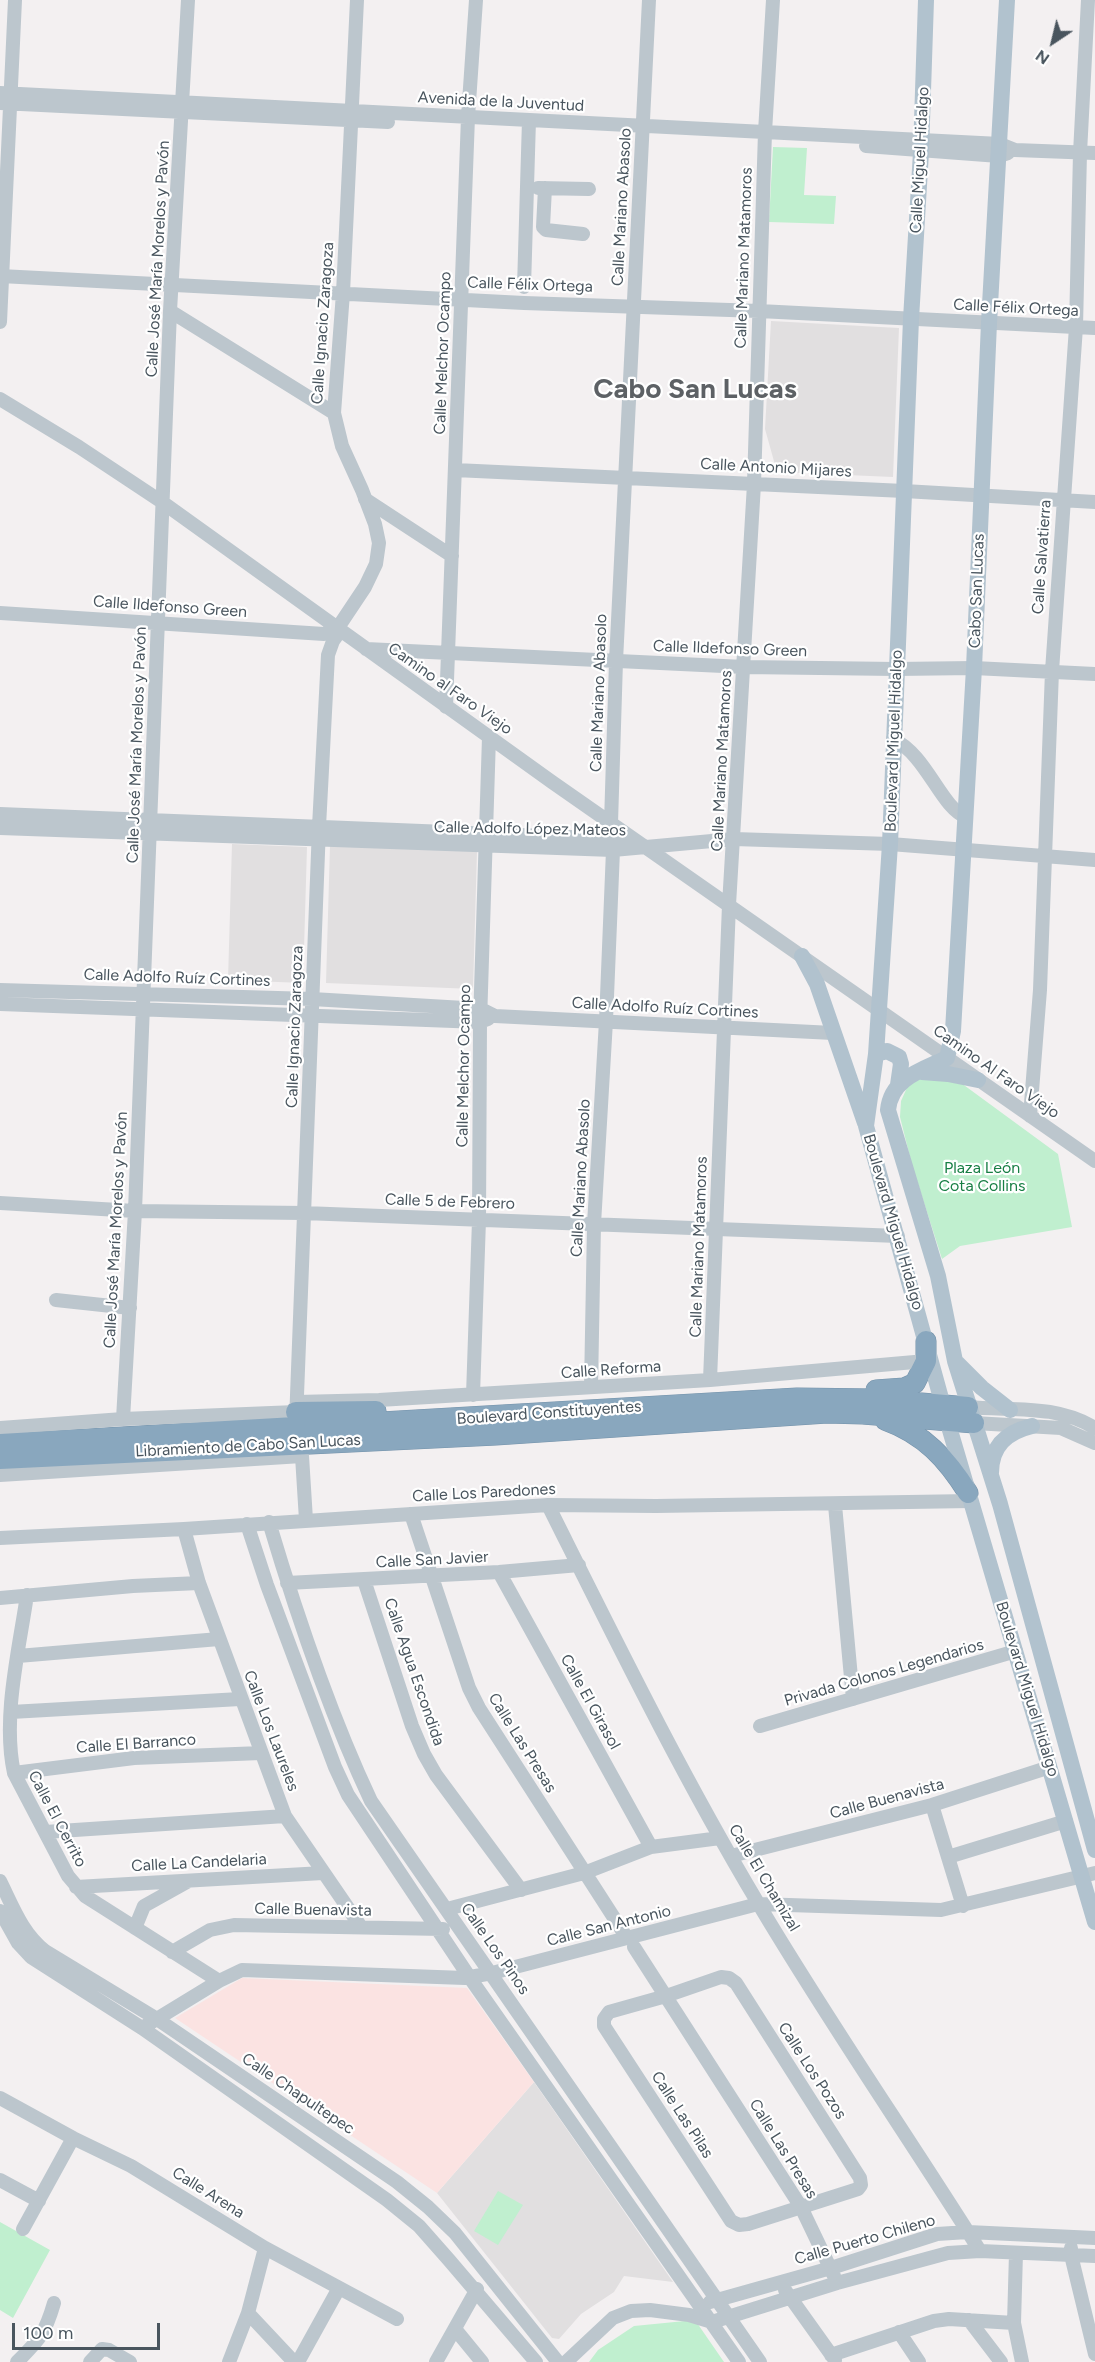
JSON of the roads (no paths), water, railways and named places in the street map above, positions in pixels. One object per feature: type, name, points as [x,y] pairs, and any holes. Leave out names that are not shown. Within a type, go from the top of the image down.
[{"type":"highway","points":[[797,1398],[909,1386],[918,1379],[926,1351]]},
{"type":"highway","name":"Boulevard Constituyentes","points":[[496,1425],[797,1398],[875,1399],[971,1415]]},
{"type":"highway","name":"Boulevard Constituyentes","points":[[0,1444],[146,1444],[296,1414],[496,1425],[827,1413],[945,1412]]},
{"type":"highway","points":[[863,1414],[891,1422],[922,1438],[945,1459],[970,1497]]},
{"type":"highway","points":[[302,1456],[496,1425]]},
{"type":"highway","name":"Libramiento de Cabo San Lucas","points":[[0,1459],[146,1444],[496,1425]]},
{"type":"main road","name":"Calle Miguel Hidalgo","points":[[911,319],[922,146],[926,0]]},
{"type":"main road","name":"Cabo San Lucas","points":[[947,1058],[952,1031],[966,817],[989,323],[1004,150],[1008,0]]},
{"type":"main road","name":"Boulevard Miguel Hidalgo","points":[[911,319],[890,844],[876,1054],[866,1126],[898,1236],[926,1351],[1066,1821],[1089,1875],[1095,1922]]},
{"type":"main road","points":[[802,956],[817,984],[866,1126]]},
{"type":"main road","points":[[876,1054],[887,1051],[898,1057],[901,1064],[898,1085]]},
{"type":"main road","points":[[898,1085],[947,1058]]},
{"type":"main road","points":[[918,1072],[948,1074],[978,1080]]},
{"type":"main road","name":"Boulevard Miguel Hidalgo","points":[[898,1085],[891,1095],[888,1110],[938,1276],[955,1361],[1000,1504],[1095,1850]]},
{"type":"main road","points":[[898,1236],[905,1237],[912,1244],[918,1275],[922,1280],[928,1281],[938,1276]]},
{"type":"main road","points":[[955,1361],[982,1388],[1011,1410]]},
{"type":"main road","points":[[991,1480],[992,1462],[1002,1441],[1011,1433],[1032,1426]]},
{"type":"street","points":[[0,322],[6,98],[15,0]]},
{"type":"street","name":"Calle José María Morelos y Pavón","points":[[123,1419],[135,1210],[170,311],[188,0]]},
{"type":"street","name":"Calle Ignacio Zaragoza","points":[[296,1414],[328,655],[338,630],[365,587],[379,554],[378,535],[342,446],[334,413],[343,293],[357,0]]},
{"type":"street","name":"Calle Melchor Ocampo","points":[[446,707],[446,653],[452,556],[468,121],[476,0]]},
{"type":"street","name":"Calle Mariano Abasolo","points":[[591,1387],[594,1224],[606,1021],[616,661],[627,478],[649,0]]},
{"type":"street","name":"Calle Mariano Matamoros","points":[[710,1380],[718,1229],[729,905],[754,484],[765,136],[773,0]]},
{"type":"street","name":"Calle Salvatierra","points":[[1030,1116],[1040,990],[1052,671],[1062,500],[1076,327],[1080,153],[1088,0]]},
{"type":"street","name":"Avenida de la Juventud","points":[[6,98],[1095,153]]},
{"type":"street","points":[[524,287],[529,124]]},
{"type":"street","points":[[527,187],[589,189]]},
{"type":"street","points":[[545,188],[543,227],[546,230],[583,234]]},
{"type":"street","name":"Calle Félix Ortega","points":[[1,276],[1095,328]]},
{"type":"street","points":[[170,311],[334,413]]},
{"type":"street","name":"Camino al Faro Viejo","points":[[0,399],[79,447],[162,502],[446,707],[879,1009]]},
{"type":"street","name":"Calle Antonio Mijares","points":[[455,470],[904,490],[1095,502]]},
{"type":"street","points":[[365,499],[452,556]]},
{"type":"street","name":"Calle Ildefonso Green","points":[[0,613],[318,634],[338,630]]},
{"type":"street","name":"Calle Ildefonso Green","points":[[365,649],[744,667],[974,668],[1095,674]]},
{"type":"street","name":"Calle Melchor Ocampo","points":[[473,1395],[479,1220],[480,1015],[489,737]]},
{"type":"street","points":[[893,739],[911,750],[954,808],[966,817]]},
{"type":"street","name":"Calle Adolfo López Mateos","points":[[0,814],[150,827]]},
{"type":"street","name":"Calle Adolfo López Mateos","points":[[0,828],[150,827],[612,844],[734,839],[890,844],[1046,856],[1092,862]]},
{"type":"street","name":"Calle Adolfo Ruíz Cortines","points":[[0,990],[312,999],[495,1016],[833,1033]]},
{"type":"street","name":"Calle Adolfo Ruíz Cortines","points":[[0,1004],[312,1016],[480,1015]]},
{"type":"street","name":"Camino Al Faro Viejo","points":[[879,1009],[1095,1161]]},
{"type":"street","name":"Calle 5 de Febrero","points":[[0,1203],[135,1210],[304,1213],[898,1236]]},
{"type":"street","points":[[56,1300],[130,1308]]},
{"type":"street","name":"Calle Reforma","points":[[296,1414],[379,1400],[710,1380],[926,1351]]},
{"type":"street","name":"Boulevard Constituyentes","points":[[971,1415],[1011,1410],[1055,1411],[1079,1418],[1095,1428]]},
{"type":"street","name":"Boulevard Constituyentes","points":[[0,1428],[123,1419],[296,1414]]},
{"type":"street","name":"Boulevard Constituyentes","points":[[971,1415],[1032,1426],[1061,1428],[1095,1443]]},
{"type":"street","points":[[0,1475],[302,1456],[306,1520]]},
{"type":"street","name":"Calle Los Paredones","points":[[0,1538],[184,1529],[548,1505],[835,1505],[970,1497]]},
{"type":"street","name":"Calle El Chamizal","points":[[548,1505],[720,1838],[759,1904],[980,2251]]},
{"type":"street","points":[[835,1505],[853,1699]]},
{"type":"street","name":"Calle Las Presas","points":[[411,1514],[469,1688],[479,1708],[801,2207],[837,2283]]},
{"type":"street","name":"Calle Los Pinos","points":[[269,1522],[287,1583],[346,1747],[371,1801],[759,2362]]},
{"type":"street","points":[[247,1524],[267,1585],[348,1796],[470,1978],[739,2362]]},
{"type":"street","name":"Calle Los Laureles","points":[[184,1529],[199,1584],[285,1816],[361,1927]]},
{"type":"street","name":"Calle San Javier","points":[[287,1583],[499,1572],[579,1565]]},
{"type":"street","name":"Calle El Girasol","points":[[499,1572],[651,1847]]},
{"type":"street","name":"Calle Agua Escondida","points":[[364,1580],[412,1726],[424,1754],[436,1775],[521,1890]]},
{"type":"street","points":[[0,1598],[133,1586],[199,1584]]},
{"type":"street","name":"Calle El Cerrito","points":[[27,1595],[11,1712],[11,1757],[14,1773],[76,1887],[85,1896],[219,1980]]},
{"type":"street","points":[[18,1656],[219,1639]]},
{"type":"street","name":"Privada Colonos Legendarios","points":[[760,1726],[1016,1651]]},
{"type":"street","points":[[11,1712],[240,1699]]},
{"type":"street","name":"Calle El Barranco","points":[[14,1773],[134,1758],[261,1753]]},
{"type":"street","name":"Calle Buenavista","points":[[731,1856],[932,1805],[1050,1767]]},
{"type":"street","points":[[932,1805],[963,1906]]},
{"type":"street","points":[[45,1832],[285,1816]]},
{"type":"street","points":[[948,1857],[1066,1821]]},
{"type":"street","points":[[447,1909],[584,1873],[651,1847],[720,1838]]},
{"type":"street","name":"Calle La Candelaria","points":[[76,1887],[323,1873]]},
{"type":"street","name":"Calle San Antonio","points":[[142,2028],[219,1980],[242,1970],[262,1969],[447,1979],[470,1978],[630,1943],[759,1904],[940,1910],[1089,1875]]},
{"type":"street","points":[[135,1928],[144,1906],[192,1879]]},
{"type":"street","name":"Calle Chapultepec","points":[[0,1881],[24,1930],[38,1946],[157,2019],[397,2182],[428,2207],[455,2233],[558,2362]]},
{"type":"street","name":"Calle Chapultepec","points":[[0,1911],[18,1943],[31,1957],[142,2028],[387,2200],[419,2226],[477,2289],[536,2362]]},
{"type":"street","name":"Calle Buenavista","points":[[172,1952],[210,1930],[234,1924],[460,1929]]},
{"type":"street","name":"Calle Los Pozos","points":[[666,1996],[722,1977],[729,1977],[736,1983],[860,2178],[861,2185],[858,2189],[801,2207]]},
{"type":"street","name":"Calle Las Pilas","points":[[666,1996],[609,2012],[604,2019],[604,2026],[731,2221],[739,2225],[801,2207]]},
{"type":"street","name":"Calle Arena","points":[[0,2098],[73,2138],[131,2166],[265,2248],[397,2319]]},
{"type":"street","points":[[23,2229],[73,2138]]},
{"type":"street","points":[[0,2180],[39,2201]]},
{"type":"street","name":"Calle Puerto Chileno","points":[[700,2304],[831,2268],[937,2234],[968,2232],[1095,2238]]},
{"type":"street","points":[[1072,2237],[1071,2255],[1095,2354]]},
{"type":"street","points":[[229,2362],[248,2313],[265,2248]]},
{"type":"street","name":"Calle Puerto Chileno","points":[[566,2362],[613,2318],[631,2311],[650,2310],[689,2315],[712,2322],[837,2283],[948,2253],[980,2251],[1095,2256]]},
{"type":"street","points":[[1016,2253],[1014,2322],[1022,2362]]},
{"type":"street","points":[[780,2282],[833,2358],[934,2321],[949,2319],[1014,2322]]},
{"type":"street","points":[[248,2313],[296,2362],[339,2288]]},
{"type":"street","points":[[436,2362],[477,2289]]},
{"type":"street","points":[[17,2362],[40,2339],[47,2327],[54,2303]]},
{"type":"street","points":[[689,2315],[700,2304]]},
{"type":"street","points":[[969,2320],[1001,2362]]},
{"type":"street","points":[[455,2329],[482,2362]]},
{"type":"street","points":[[899,2332],[919,2362]]},
{"type":"street","points":[[90,2362],[102,2349],[109,2350],[130,2362]]},
{"type":"district","name":"Cabo San Lucas","points":[[695,390]]},
{"type":"park label","name":"Plaza León Cota Collins","points":[[982,1177]]}]
